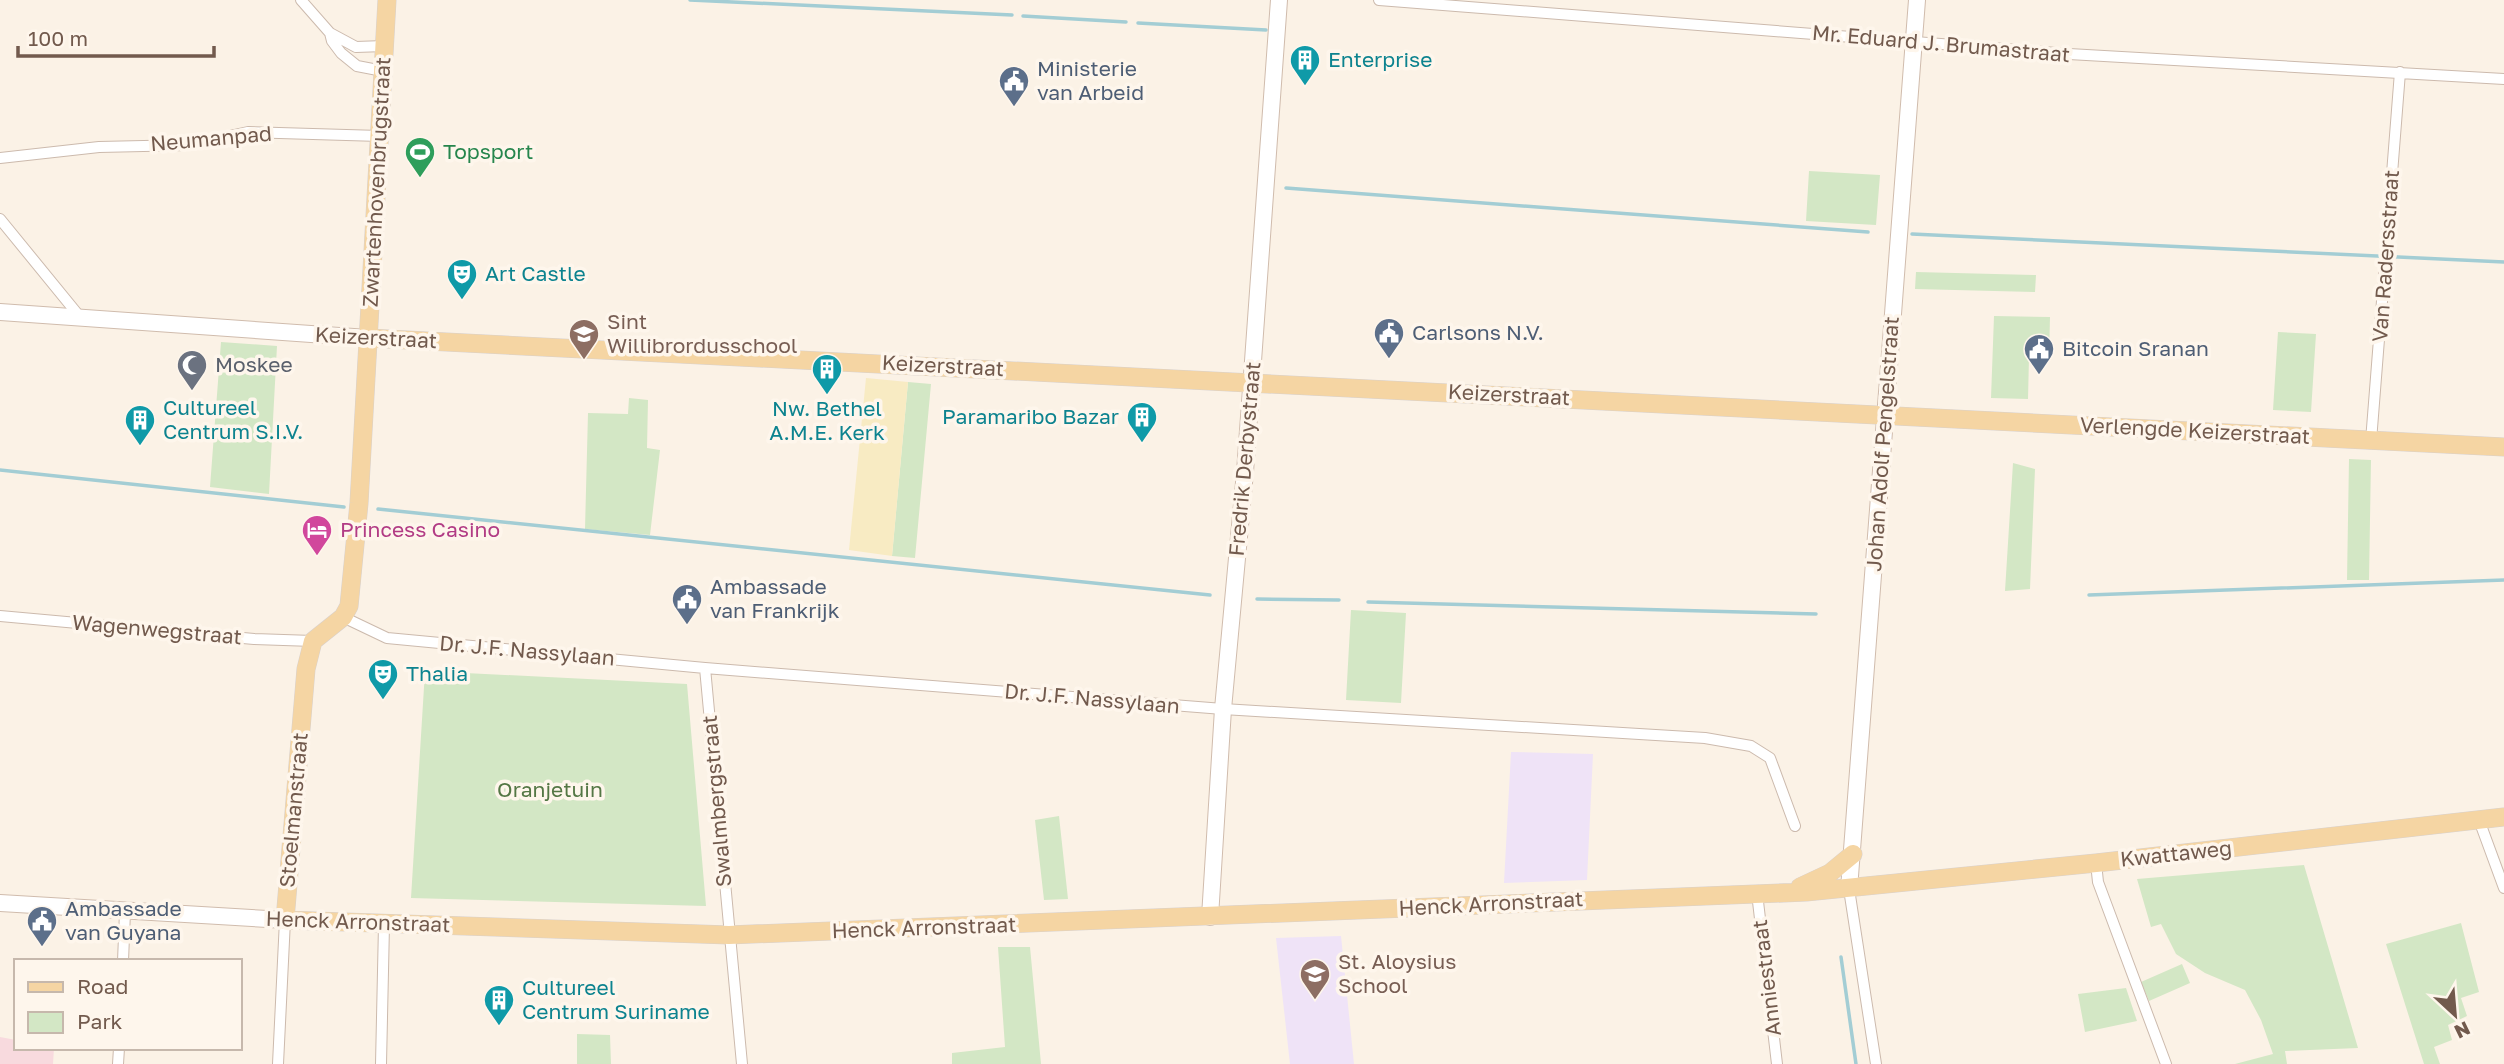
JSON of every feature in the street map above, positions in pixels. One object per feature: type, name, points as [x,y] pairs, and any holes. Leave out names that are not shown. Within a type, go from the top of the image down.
[{"type":"main road","name":"Zwartenhovenbrugstraat","points":[[343,617],[349,606],[359,503],[387,0]]},
{"type":"main road","name":"Fredrik Derbystraat","points":[[1210,917],[1223,709],[1252,381],[1279,0]]},
{"type":"main road","name":"Johan Adolf Pengelstraat","points":[[1849,889],[1917,0]]},
{"type":"main road","name":"Keizerstraat","points":[[0,312],[368,338],[1252,381],[1886,416]]},
{"type":"main road","name":"Verlengde Keizerstraat","points":[[1886,416],[2504,447]]},
{"type":"main road","points":[[313,640],[343,617]]},
{"type":"main road","name":"Stoelmanstraat","points":[[285,920],[306,669],[313,640]]},
{"type":"main road","name":"Kwattaweg","points":[[1849,889],[2504,817]]},
{"type":"main road","points":[[1784,892],[1813,883],[1853,854]]},
{"type":"main road","name":"Henck Arronstraat","points":[[0,904],[384,925],[729,935],[1849,889]]},
{"type":"street","points":[[301,0],[330,33],[336,47],[353,64],[383,71]]},
{"type":"street","name":"Mr. Eduard J. Brumastraat","points":[[1379,0],[2069,54],[2504,79]]},
{"type":"street","points":[[330,33],[356,47],[384,46]]},
{"type":"street","name":"Van Radersstraat","points":[[2371,441],[2400,72]]},
{"type":"street","name":"Neumanpad","points":[[0,158],[99,147],[188,145],[248,132],[380,136]]},
{"type":"street","points":[[0,219],[80,317]]},
{"type":"street","name":"Wagenwegstraat","points":[[0,616],[254,639],[313,640]]},
{"type":"street","name":"Dr. J.F. Nassylaan","points":[[343,617],[387,638],[705,667],[1223,709],[1705,738],[1751,746],[1770,758],[1795,826]]},
{"type":"street","name":"Swalmbergstraat","points":[[705,667],[742,1064]]},
{"type":"street","points":[[2479,820],[2504,888]]},
{"type":"street","points":[[2096,863],[2098,882],[2166,1064]]},
{"type":"street","points":[[1849,889],[1876,1064]]},
{"type":"street","name":"Anniestraat","points":[[1758,893],[1777,1064]]},
{"type":"street","points":[[123,959],[125,912]]},
{"type":"street","name":"Stoelmanstraat","points":[[278,1064],[285,920]]},
{"type":"street","points":[[381,1064],[384,925]]},
{"type":"shaded area","points":[[1511,752],[1593,754],[1587,880],[1504,883]]},
{"type":"shaded area","name":"St. Aloysius School","points":[[1341,936],[1354,1064],[1290,1064],[1276,938]]},
{"type":"shaded area","points":[[0,1037],[14,1040],[14,1050],[54,1050],[53,1064],[0,1064]]},
{"type":"green space","points":[[1809,171],[1880,175],[1876,225],[1806,221]]},
{"type":"green space","points":[[1916,272],[2036,275],[2035,292],[1915,289]]},
{"type":"green space","points":[[1994,316],[2050,317],[2049,357],[2029,357],[2028,399],[1991,398]]},
{"type":"green space","points":[[2278,332],[2316,334],[2311,412],[2273,410]]},
{"type":"green space","points":[[221,342],[277,346],[269,494],[210,487]]},
{"type":"green space","points":[[908,382],[931,384],[915,558],[892,556]]},
{"type":"green space","points":[[629,398],[648,400],[647,448],[660,450],[650,535],[585,529],[588,413],[628,414]]},
{"type":"green space","points":[[2349,459],[2371,460],[2369,580],[2347,580]]},
{"type":"green space","points":[[2013,463],[2035,469],[2030,589],[2005,591]]},
{"type":"green space","points":[[1351,610],[1406,613],[1401,703],[1346,700]]},
{"type":"green space","name":"Oranjetuin","points":[[425,671],[687,684],[706,906],[411,898]]},
{"type":"green space","points":[[1059,816],[1068,899],[1044,900],[1035,820]]},
{"type":"green space","points":[[2304,865],[2358,1048],[2285,1051],[2287,1064],[2235,1064],[2273,1054],[2261,1020],[2245,990],[2205,973],[2176,954],[2161,924],[2151,927],[2137,879]]},
{"type":"green space","points":[[2461,923],[2479,992],[2461,998],[2467,1016],[2448,1025],[2452,1040],[2434,1047],[2440,1064],[2424,1064],[2386,944]]},
{"type":"green space","points":[[998,947],[1030,947],[1041,1064],[952,1064],[952,1053],[1005,1047]]},
{"type":"green space","points":[[2182,964],[2190,983],[2149,1001],[2141,982]]},
{"type":"green space","points":[[2126,988],[2137,1021],[2085,1032],[2078,994]]},
{"type":"green space","points":[[577,1034],[610,1035],[611,1064],[577,1064]]},
{"type":"sand","points":[[866,378],[908,382],[892,556],[849,550]]},
{"type":"waterway","points":[[690,0],[1012,15]]},
{"type":"waterway","points":[[1023,16],[1126,22]]},
{"type":"waterway","points":[[1138,23],[1266,30]]},
{"type":"waterway","points":[[1286,188],[1868,232]]},
{"type":"waterway","points":[[1912,234],[2504,262]]},
{"type":"waterway","points":[[0,470],[344,507]]},
{"type":"waterway","points":[[378,509],[1210,595]]},
{"type":"waterway","points":[[2089,595],[2504,580]]},
{"type":"waterway","points":[[1257,599],[1339,600]]},
{"type":"waterway","points":[[1368,602],[1816,614]]},
{"type":"waterway","points":[[1841,957],[1856,1064]]},
{"type":"place","name":"Enterprise","points":[[1305,87]]},
{"type":"place","name":"Ministerie van Arbeid","points":[[1014,108]]},
{"type":"place","name":"Topsport","points":[[420,179]]},
{"type":"place","name":"Art Castle","points":[[462,301]]},
{"type":"place","name":"Carlsons N.V.","points":[[1389,360]]},
{"type":"place","name":"Sint Willibrordusschool","points":[[584,361]]},
{"type":"place","name":"Bitcoin Sranan","points":[[2039,376]]},
{"type":"place","name":"Moskee","points":[[192,392]]},
{"type":"place","name":"Nw. Bethel A.M.E. Kerk","points":[[827,396]]},
{"type":"place","name":"Paramaribo Bazar","points":[[1142,444]]},
{"type":"place","name":"Cultureel Centrum S.I.V.","points":[[140,447]]},
{"type":"place","name":"Princess Casino","points":[[317,557]]},
{"type":"place","name":"Ambassade van Frankrijk","points":[[687,626]]},
{"type":"place","name":"Thalia","points":[[383,701]]},
{"type":"place","name":"Ambassade van Guyana","points":[[42,948]]},
{"type":"place","name":"St. Aloysius School","points":[[1315,1001]]},
{"type":"place","name":"Cultureel Centrum Suriname","points":[[499,1027]]}]
